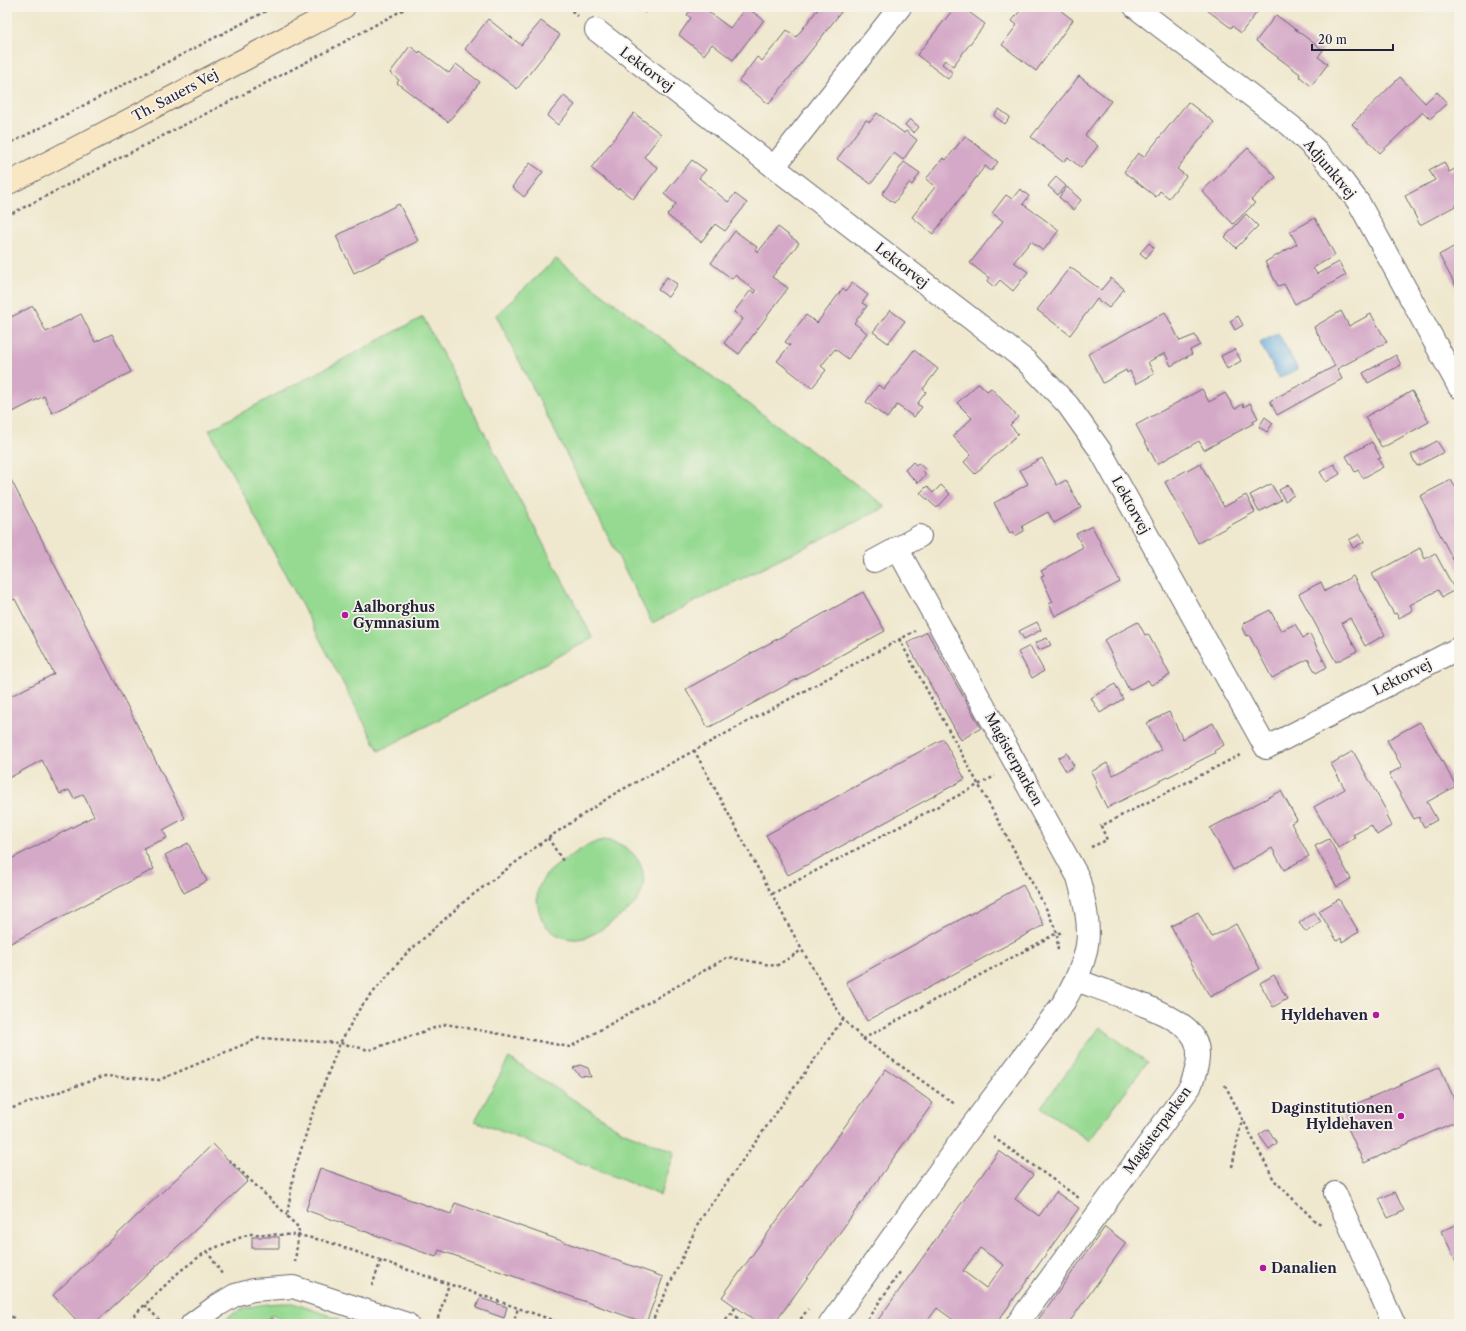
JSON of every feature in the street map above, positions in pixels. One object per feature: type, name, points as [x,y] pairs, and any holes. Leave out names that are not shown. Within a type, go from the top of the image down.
[{"type":"main road","name":"Th. Sauers Vej","points":[[7,184],[344,7]]},
{"type":"street","points":[[774,167],[900,7]]},
{"type":"street","name":"Adjunktvej","points":[[1135,7],[1291,126],[1318,152],[1338,175],[1359,203],[1459,387]]},
{"type":"street","name":"Lektorvej","points":[[596,30],[1026,361],[1068,405],[1100,450],[1266,748],[1459,648]]},
{"type":"street","points":[[874,561],[920,536]]},
{"type":"street","name":"Magisterparken","points":[[830,1324],[974,1122],[1064,1002],[1085,959],[1089,930],[1085,903],[1078,876],[897,548]]},
{"type":"street","name":"Magisterparken","points":[[1017,1324],[1190,1087],[1197,1070],[1198,1051],[1190,1032],[1171,1017],[1076,980]]},
{"type":"street","points":[[1335,1193],[1394,1324]]},
{"type":"street","points":[[192,1324],[214,1307],[235,1295],[253,1290],[293,1287],[407,1324]]},
{"type":"path","points":[[7,145],[274,7]]},
{"type":"path","points":[[7,216],[322,54],[408,7]]},
{"type":"path","points":[[287,1216],[294,1172],[312,1115],[340,1043],[360,1008],[405,955],[466,900],[548,838],[614,794],[936,619]]},
{"type":"path","points":[[899,639],[1048,912],[1057,934],[1058,956]]},
{"type":"path","points":[[1068,858],[1107,840],[1101,826],[1241,754],[1266,748]]},
{"type":"path","points":[[694,750],[802,950],[843,1020],[863,1039],[957,1106],[961,1100]]},
{"type":"path","points":[[772,894],[1017,765]]},
{"type":"path","points":[[548,838],[563,861]]},
{"type":"path","points":[[863,1039],[1057,934],[1089,930]]},
{"type":"path","points":[[7,1110],[105,1076],[159,1080],[259,1038],[340,1043],[369,1050],[446,1024],[570,1047],[728,958],[776,966],[802,950]]},
{"type":"path","points":[[651,1324],[700,1220],[843,1020]]},
{"type":"path","points":[[1225,1085],[1274,1180],[1315,1221],[1355,1239]]},
{"type":"path","points":[[1232,1167],[1242,1119]]},
{"type":"path","points":[[974,1122],[1098,1212]]},
{"type":"path","points":[[229,1160],[299,1228],[293,1287]]},
{"type":"path","points":[[125,1324],[180,1271],[207,1251],[249,1234],[298,1235],[325,1241],[564,1324]]},
{"type":"path","points":[[207,1251],[217,1267]]},
{"type":"path","points":[[375,1276],[381,1260]]},
{"type":"path","points":[[436,1324],[449,1284]]},
{"type":"path","points":[[145,1305],[163,1324]]},
{"type":"path","points":[[797,1324],[811,1305]]},
{"type":"path","points":[[722,1324],[736,1307]]},
{"type":"path","points":[[513,1324],[518,1308]]},
{"type":"path","points":[[7,1312],[20,1324]]},
{"type":"path","points":[[731,1312],[747,1324]]},
{"type":"green space","points":[[556,259],[886,507],[652,623],[496,315]]},
{"type":"green space","points":[[423,317],[593,638],[379,751],[209,430]]},
{"type":"green space","points":[[605,840],[626,848],[639,862],[643,872],[644,881],[636,902],[614,921],[599,931],[584,938],[566,938],[557,935],[546,926],[541,918],[537,904],[539,887],[548,873],[570,856],[595,842]]},
{"type":"green space","points":[[1100,1027],[1147,1062],[1089,1141],[1041,1107]]},
{"type":"green space","points":[[509,1058],[622,1131],[675,1152],[660,1195],[475,1121]]},
{"type":"green space","points":[[293,1303],[339,1319],[338,1324],[284,1324],[273,1314],[263,1324],[218,1324],[235,1313],[253,1306]]},
{"type":"water","points":[[1278,333],[1298,369],[1279,378],[1260,343]]},
{"type":"building","points":[[637,7],[650,7],[645,13]]},
{"type":"building","points":[[693,7],[702,7],[730,28],[746,7],[764,20],[733,60],[712,44],[704,55],[679,35],[691,18],[687,15]]},
{"type":"building","points":[[815,7],[845,7],[769,104],[739,81],[757,57],[762,61],[787,30],[796,37],[818,9]]},
{"type":"building","points":[[955,7],[962,7],[985,24],[953,66],[945,60],[942,64],[953,73],[948,79],[917,55]]},
{"type":"building","points":[[1023,7],[1056,7],[1073,20],[1036,71],[1002,45],[1017,25],[1012,21]]},
{"type":"building","points":[[1203,7],[1261,7],[1241,33],[1232,26],[1231,28]]},
{"type":"building","points":[[1276,15],[1323,50],[1318,57],[1328,64],[1311,86],[1299,76],[1300,74],[1256,41]]},
{"type":"building","points":[[488,19],[521,45],[541,21],[560,35],[517,89],[465,49]]},
{"type":"building","points":[[410,46],[419,53],[420,51],[449,73],[456,64],[480,82],[448,122],[397,83],[399,80],[390,73]]},
{"type":"building","points":[[1079,76],[1111,101],[1085,135],[1098,146],[1081,168],[1068,157],[1063,162],[1031,137]]},
{"type":"building","points":[[1400,77],[1425,103],[1437,92],[1447,103],[1430,119],[1423,112],[1380,153],[1352,124]]},
{"type":"building","points":[[564,96],[575,105],[558,125],[547,116]]},
{"type":"building","points":[[1188,102],[1214,122],[1177,169],[1186,176],[1169,198],[1160,191],[1156,197],[1124,172],[1138,153],[1144,157]]},
{"type":"building","points":[[999,109],[1010,117],[1005,124],[994,116]]},
{"type":"building","points":[[634,113],[661,134],[644,157],[658,168],[633,199],[619,188],[618,190],[591,168]]},
{"type":"building","points":[[877,113],[904,133],[906,131],[917,140],[903,160],[894,153],[871,184],[837,159],[866,120],[870,122]]},
{"type":"building","points":[[910,119],[919,127],[914,133],[905,125]]},
{"type":"building","points":[[965,136],[998,162],[991,171],[985,166],[933,234],[912,217],[935,187],[926,179],[943,158],[946,160]]},
{"type":"building","points":[[1248,148],[1276,177],[1251,200],[1255,203],[1233,224],[1202,191]]},
{"type":"building","points":[[692,160],[706,170],[699,178],[728,202],[735,194],[747,203],[725,231],[715,224],[701,242],[667,215],[676,204],[664,194]]},
{"type":"building","points":[[904,162],[920,173],[912,185],[909,183],[894,203],[882,194]]},
{"type":"building","points":[[1444,162],[1449,172],[1459,167],[1459,204],[1420,225],[1405,196],[1435,180],[1429,170]]},
{"type":"building","points":[[530,163],[543,172],[524,197],[512,187]]},
{"type":"building","points":[[1056,177],[1066,186],[1058,195],[1048,186]]},
{"type":"building","points":[[1067,187],[1081,200],[1073,210],[1059,197]]},
{"type":"building","points":[[1020,189],[1029,196],[1023,204],[1059,230],[1043,251],[1031,241],[1014,262],[1028,272],[1013,291],[1000,280],[994,287],[987,281],[989,278],[970,263],[1003,221],[992,213],[1006,195],[1012,199]]},
{"type":"building","points":[[399,204],[418,241],[354,273],[336,236]]},
{"type":"building","points":[[1246,214],[1258,226],[1236,248],[1225,237]]},
{"type":"building","points":[[1315,218],[1335,255],[1313,268],[1317,274],[1339,262],[1346,275],[1295,304],[1284,284],[1278,286],[1265,262],[1297,244],[1290,232]]},
{"type":"building","points":[[778,227],[799,243],[772,277],[788,288],[739,354],[724,343],[743,319],[734,312],[751,290],[755,293],[756,291],[735,275],[732,279],[711,263],[735,231],[757,247],[755,250],[758,252]]},
{"type":"building","points":[[1149,243],[1154,248],[1146,258],[1140,253]]},
{"type":"building","points":[[1457,245],[1459,249],[1459,292],[1439,255]]},
{"type":"building","points":[[1070,267],[1101,290],[1111,278],[1124,289],[1109,308],[1097,299],[1070,335],[1037,310]]},
{"type":"building","points":[[667,277],[677,284],[668,297],[658,290]]},
{"type":"building","points":[[852,283],[868,295],[862,303],[867,306],[854,323],[867,333],[848,359],[835,349],[821,366],[826,370],[812,388],[777,361],[790,345],[785,342],[806,315],[817,323],[843,288],[846,291]]},
{"type":"building","points":[[33,306],[46,332],[81,314],[95,342],[112,334],[131,372],[52,413],[44,396],[7,415],[7,319]]},
{"type":"building","points":[[890,310],[905,321],[888,343],[873,332]]},
{"type":"building","points":[[1341,311],[1349,326],[1371,314],[1387,342],[1337,369],[1342,379],[1277,415],[1270,401],[1335,366],[1314,327]]},
{"type":"building","points":[[1165,312],[1180,341],[1195,335],[1200,345],[1190,350],[1192,354],[1171,366],[1165,353],[1148,362],[1154,374],[1136,384],[1130,371],[1127,373],[1126,370],[1103,383],[1088,354]]},
{"type":"building","points":[[1238,316],[1243,325],[1235,330],[1230,321]]},
{"type":"building","points":[[1235,349],[1241,361],[1227,369],[1221,356]]},
{"type":"building","points":[[914,350],[938,369],[923,389],[926,392],[917,404],[922,407],[914,417],[897,405],[887,418],[866,402],[878,385],[884,389]]},
{"type":"building","points":[[1396,355],[1401,365],[1368,383],[1363,373]]},
{"type":"building","points":[[979,383],[987,391],[991,388],[1018,417],[1010,425],[1018,434],[975,474],[964,462],[971,455],[953,436],[972,418],[957,403]]},
{"type":"building","points":[[1202,389],[1209,402],[1225,393],[1235,409],[1243,404],[1244,407],[1250,403],[1258,418],[1253,421],[1254,423],[1204,450],[1199,441],[1157,464],[1136,425]]},
{"type":"building","points":[[1412,391],[1429,422],[1382,448],[1365,417]]},
{"type":"building","points":[[1265,417],[1273,423],[1267,432],[1259,427]]},
{"type":"building","points":[[1437,441],[1444,452],[1417,466],[1411,455]]},
{"type":"building","points":[[1372,442],[1381,458],[1378,459],[1383,467],[1363,478],[1358,470],[1355,472],[1346,456]]},
{"type":"building","points":[[1042,458],[1057,485],[1066,480],[1081,508],[1054,523],[1048,512],[1022,526],[1024,531],[1015,536],[1013,531],[1010,533],[994,503],[1028,484],[1020,470]]},
{"type":"building","points":[[913,462],[916,465],[918,463],[925,469],[923,471],[926,474],[918,483],[905,470]]},
{"type":"building","points":[[1200,463],[1224,507],[1246,495],[1255,512],[1198,543],[1165,482]]},
{"type":"building","points":[[1334,464],[1340,474],[1326,482],[1320,472]]},
{"type":"building","points":[[7,472],[185,818],[163,830],[167,838],[143,848],[154,869],[7,945],[7,861],[94,816],[83,794],[74,799],[69,790],[60,794],[42,760],[7,779],[7,698],[54,674],[15,599],[7,603]]},
{"type":"building","points":[[1451,480],[1457,490],[1459,489],[1459,571],[1420,496]]},
{"type":"building","points":[[1271,484],[1281,500],[1259,512],[1250,495]]},
{"type":"building","points":[[941,485],[950,494],[937,508],[920,493],[927,486],[933,493]]},
{"type":"building","points":[[1288,485],[1294,495],[1285,501],[1279,490]]},
{"type":"building","points":[[1092,526],[1120,582],[1055,616],[1049,604],[1053,602],[1041,577],[1044,576],[1041,571],[1083,547],[1076,534]]},
{"type":"building","points":[[1360,534],[1364,542],[1353,548],[1349,540]]},
{"type":"building","points":[[1420,548],[1425,559],[1435,553],[1455,590],[1442,597],[1438,590],[1410,605],[1413,610],[1399,618],[1396,613],[1394,614],[1372,574]]},
{"type":"building","points":[[1353,576],[1385,635],[1365,646],[1350,618],[1342,623],[1357,651],[1336,662],[1299,594],[1321,582],[1325,591]]},
{"type":"building","points":[[863,592],[885,631],[708,728],[686,689]]},
{"type":"building","points":[[1270,610],[1281,631],[1295,624],[1303,638],[1310,634],[1327,667],[1316,673],[1308,659],[1272,678],[1249,635],[1246,636],[1242,628],[1246,622]]},
{"type":"building","points":[[1037,622],[1041,630],[1024,639],[1019,631]]},
{"type":"building","points":[[1138,622],[1145,635],[1148,634],[1170,675],[1151,685],[1148,680],[1129,690],[1104,640]]},
{"type":"building","points":[[927,632],[981,728],[961,740],[907,643]]},
{"type":"building","points":[[1047,638],[1051,645],[1039,650],[1035,643]]},
{"type":"building","points":[[1030,646],[1044,671],[1032,678],[1018,652]]},
{"type":"building","points":[[1115,684],[1123,699],[1100,713],[1091,698]]},
{"type":"building","points":[[1169,712],[1183,739],[1213,723],[1224,745],[1214,751],[1215,753],[1107,808],[1095,784],[1097,783],[1091,772],[1107,763],[1113,775],[1161,750],[1147,723]]},
{"type":"building","points":[[1420,722],[1456,786],[1427,802],[1437,820],[1424,827],[1419,817],[1414,819],[1389,774],[1402,767],[1387,740]]},
{"type":"building","points":[[943,739],[965,779],[788,875],[766,835]]},
{"type":"building","points":[[1353,751],[1388,814],[1386,816],[1391,826],[1377,835],[1371,825],[1353,835],[1355,838],[1338,848],[1314,807],[1345,789],[1331,764]]},
{"type":"building","points":[[1067,753],[1074,766],[1066,771],[1058,758]]},
{"type":"building","points":[[1281,791],[1297,820],[1291,823],[1309,856],[1284,870],[1272,848],[1233,870],[1210,828]]},
{"type":"building","points":[[1329,839],[1351,879],[1337,887],[1315,846]]},
{"type":"building","points":[[188,843],[207,881],[184,893],[165,855]]},
{"type":"building","points":[[1023,885],[1044,925],[867,1021],[846,982]]},
{"type":"building","points":[[1339,899],[1359,932],[1342,942],[1341,938],[1337,941],[1319,911]]},
{"type":"building","points":[[1198,912],[1212,937],[1236,924],[1260,969],[1210,997],[1171,926]]},
{"type":"building","points":[[1314,912],[1321,922],[1306,932],[1299,923]]},
{"type":"building","points":[[1274,975],[1287,999],[1273,1007],[1260,983]]},
{"type":"building","points":[[580,1065],[588,1068],[591,1077],[580,1076],[573,1068]]},
{"type":"building","name":"Daginstitutionen Hyldehaven","points":[[1440,1067],[1459,1110],[1459,1120],[1364,1163],[1340,1111]]},
{"type":"building","points":[[886,1069],[933,1103],[774,1324],[760,1324],[722,1297]]},
{"type":"building","points":[[1268,1129],[1277,1143],[1269,1149],[1259,1135]]},
{"type":"building","points":[[213,1144],[248,1181],[94,1324],[80,1324],[53,1295]]},
{"type":"building","points":[[999,1151],[1033,1175],[1015,1199],[1039,1216],[1056,1192],[1079,1208],[996,1324],[959,1324],[937,1308],[925,1324],[875,1324]],"holes":[[[980,1248],[1004,1265],[986,1288],[963,1271]]]},
{"type":"building","points":[[320,1168],[451,1214],[455,1203],[663,1277],[646,1323],[439,1250],[436,1257],[306,1210]]},
{"type":"building","points":[[1395,1192],[1404,1211],[1388,1218],[1379,1199]]},
{"type":"building","points":[[1459,1223],[1459,1269],[1442,1231]]},
{"type":"building","points":[[1105,1227],[1126,1243],[1068,1324],[1035,1324]]},
{"type":"building","points":[[252,1237],[279,1237],[279,1248],[252,1248]]},
{"type":"building","points":[[480,1298],[507,1307],[504,1318],[476,1308]]},
{"type":"building","points":[[272,1318],[278,1324],[266,1324]]},
{"type":"place","name":"Aalborghus Gymnasium","points":[[345,615]]},
{"type":"place","name":"Hyldehaven","points":[[1376,1015]]},
{"type":"place","name":"Daginstitutionen Hyldehaven","points":[[1401,1116]]},
{"type":"place","name":"Danalien","points":[[1263,1268]]}]
